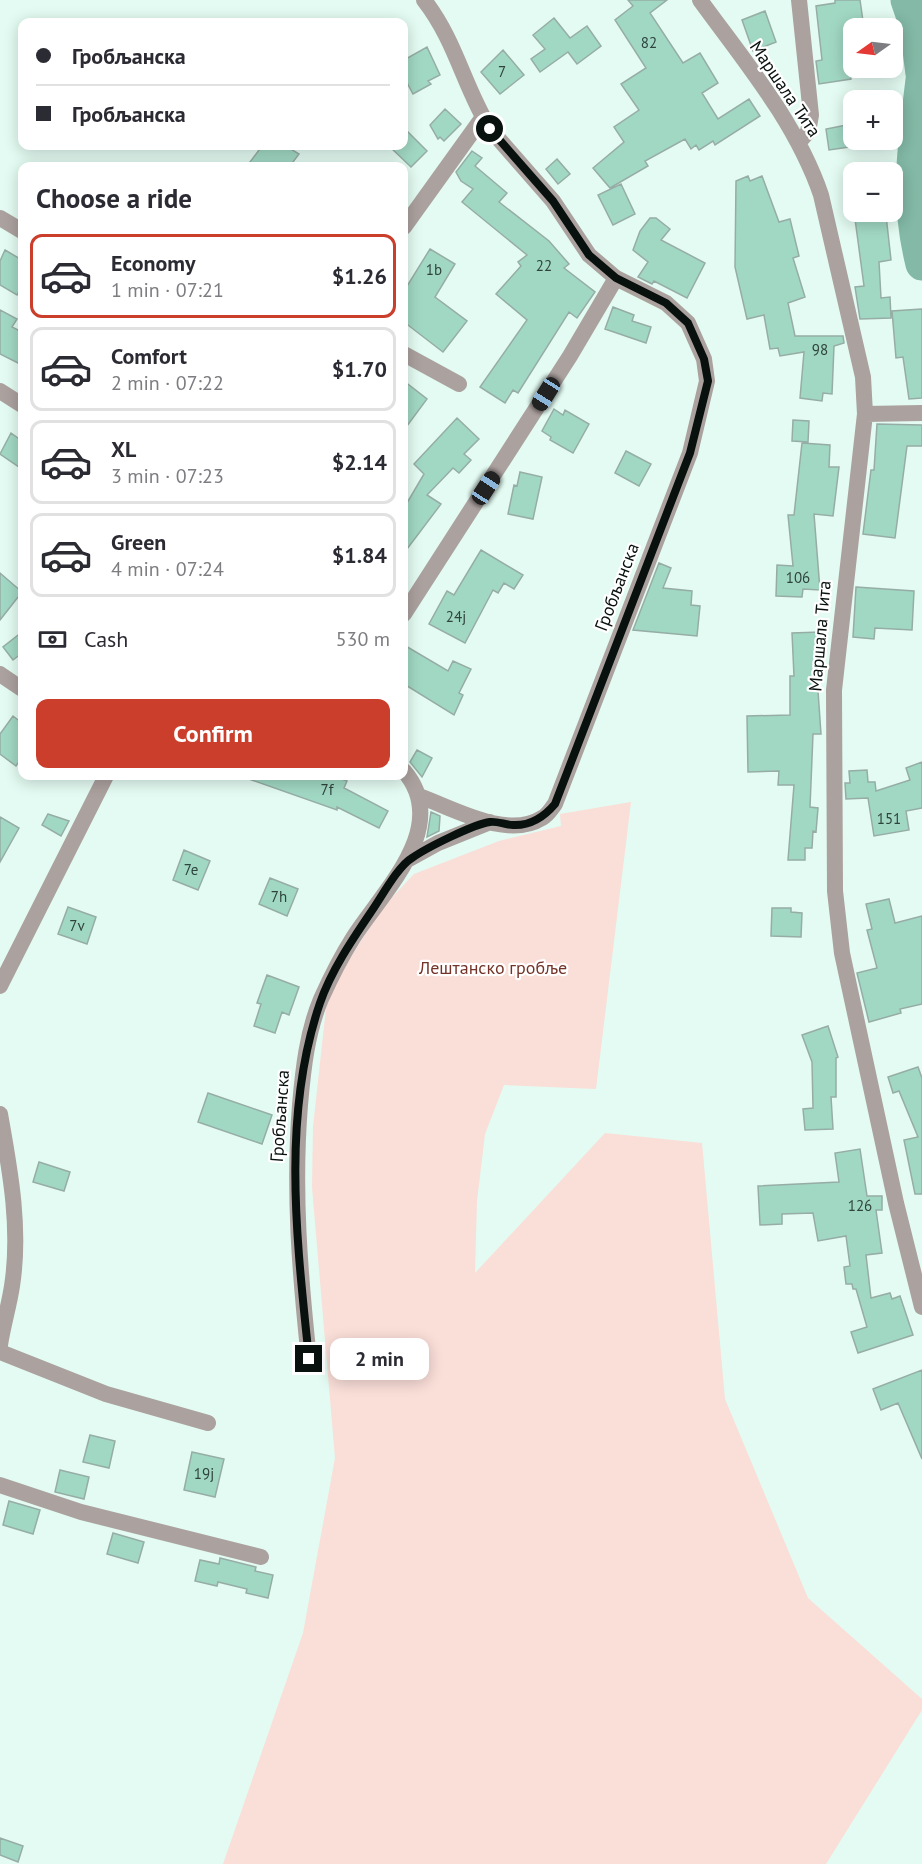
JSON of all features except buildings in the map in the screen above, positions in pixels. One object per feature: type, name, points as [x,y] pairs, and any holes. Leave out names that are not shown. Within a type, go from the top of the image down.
[{"type":"street","name":"Гробљанска","points":[[309,1359],[299,1267],[296,1157],[304,1060],[320,1001],[352,939],[409,859],[417,829],[419,796],[490,822],[515,825],[526,824],[544,817],[555,804],[690,453],[707,391],[704,359],[688,323],[666,303],[616,278],[589,255],[553,201],[506,150],[483,117],[452,44],[424,0]]},
{"type":"street","name":"Маршала Тита","points":[[700,0],[799,142],[821,195],[862,370],[865,414],[834,690],[835,891],[842,953],[896,1203],[922,1307]]},
{"type":"street","points":[[799,0],[811,115],[808,132],[799,142]]},
{"type":"street","points":[[408,221],[483,117]]},
{"type":"street","points":[[0,218],[18,229]]},
{"type":"street","points":[[408,608],[570,356],[616,278]]},
{"type":"street","points":[[408,356],[459,384]]},
{"type":"street","points":[[0,392],[18,403]]},
{"type":"street","points":[[865,414],[922,413]]},
{"type":"street","points":[[0,674],[18,687]]},
{"type":"street","points":[[408,778],[419,796]]},
{"type":"street","points":[[0,986],[104,780]]},
{"type":"street","points":[[409,859],[438,843],[490,822]]},
{"type":"street","points":[[0,1114],[12,1190],[15,1245],[12,1285],[0,1345]]},
{"type":"street","points":[[0,1352],[106,1394],[208,1423]]},
{"type":"street","points":[[0,1485],[81,1512],[261,1557]]},
{"type":"green space","name":"Лештанско гробље","points":[[631,802],[596,1089],[504,1085],[485,1134],[477,1201],[475,1273],[605,1133],[702,1143],[725,1399],[808,1598],[922,1699],[922,1710],[826,1864],[223,1864],[303,1633],[335,1458],[312,1187],[313,1127],[326,1008],[339,975],[383,907],[414,874],[499,841],[561,826],[560,814]]},
{"type":"waterway","points":[[907,0],[916,26],[922,74]]},
{"type":"waterway","points":[[922,80],[914,150],[912,194],[922,264]]},
{"type":"route","points":[[309,1359],[299,1267],[296,1157],[304,1060],[320,1001],[352,939],[409,859],[438,843],[490,822],[515,825],[537,820],[544,817],[555,804],[690,453],[707,391],[708,381],[704,359],[688,323],[679,312],[616,278],[589,255],[553,201],[490,129]]}]
